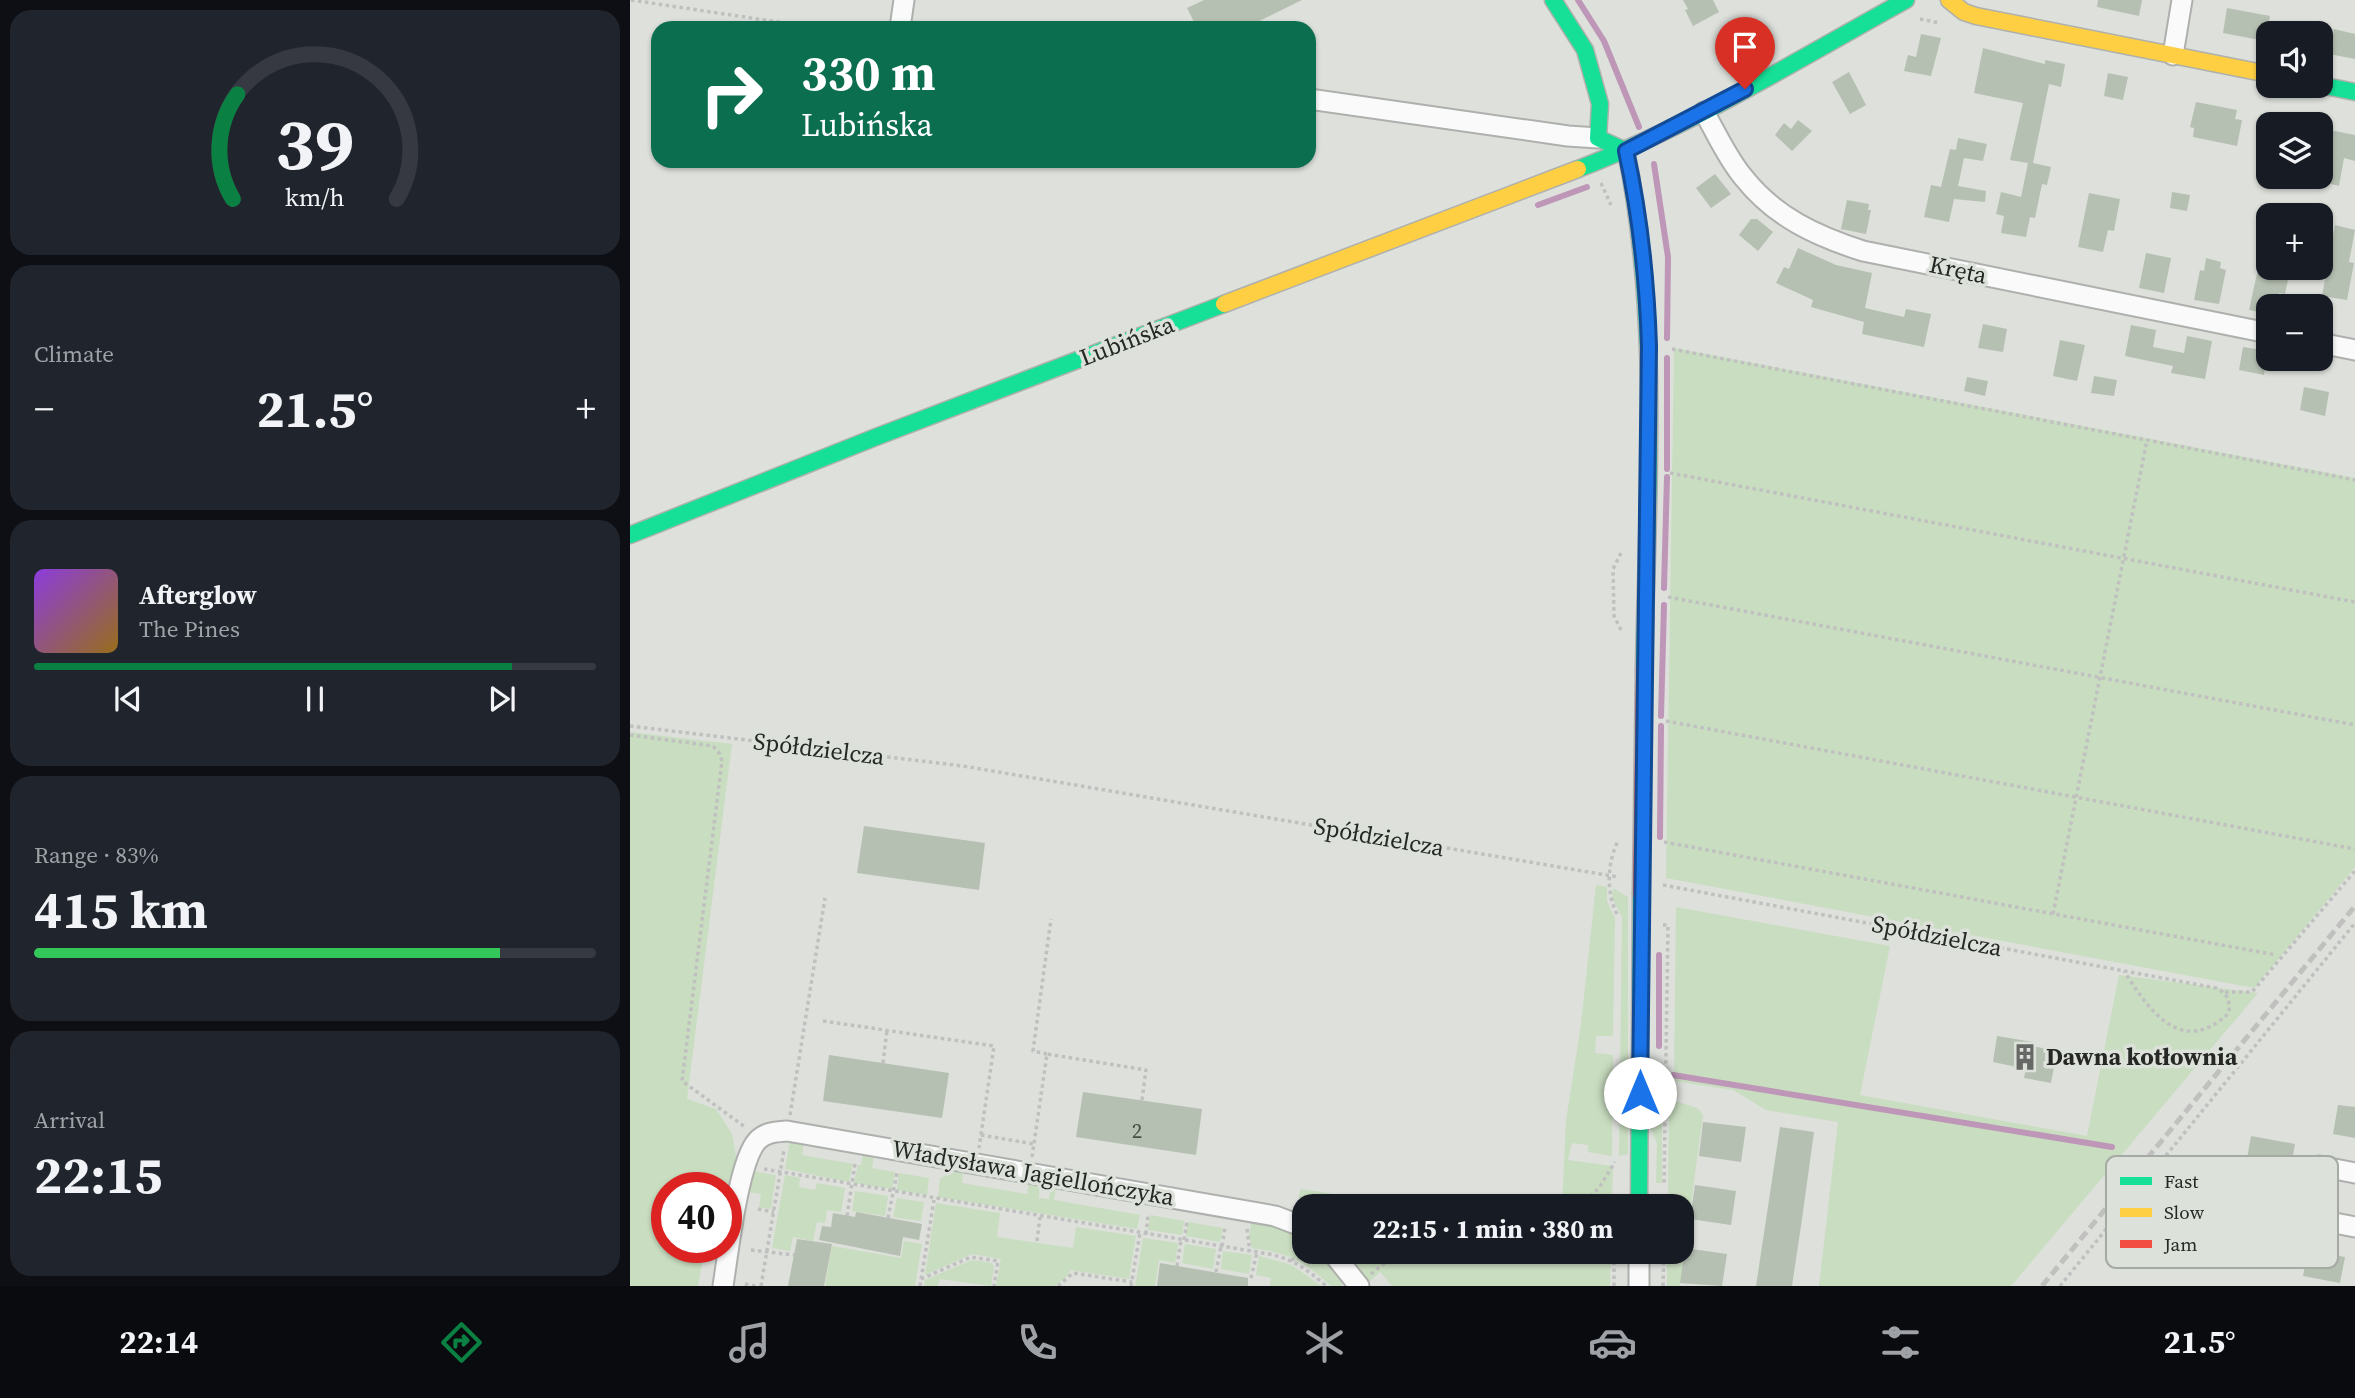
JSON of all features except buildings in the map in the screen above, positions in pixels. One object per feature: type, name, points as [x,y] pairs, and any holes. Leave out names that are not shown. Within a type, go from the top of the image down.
[{"type":"main road","points":[[1553,0],[1585,50],[1600,104],[1598,138],[1626,151],[1635,190],[1648,299],[1639,1194]]},
{"type":"main road","name":"Lubińska","points":[[630,535],[901,428],[1626,151],[1704,112],[1906,0]]},
{"type":"main road","points":[[1949,0],[1964,12],[1976,16],[2256,72]]},
{"type":"main road","points":[[2333,88],[2355,92]]},
{"type":"street","points":[[901,21],[904,0]]},
{"type":"street","points":[[2173,55],[2182,0]]},
{"type":"street","points":[[1316,100],[1567,136],[1598,138]]},
{"type":"street","name":"Kręta","points":[[1704,112],[1727,153],[1765,200],[1797,224],[1826,239],[1863,251],[2256,331]]},
{"type":"street","points":[[2333,346],[2355,350]]},
{"type":"street","name":"Władysława Jagiellończyka","points":[[761,1138],[772,1132],[787,1131],[1275,1216],[1292,1222]]},
{"type":"street","points":[[723,1286],[744,1166],[754,1144],[761,1138]]},
{"type":"street","points":[[1341,1264],[1359,1286]]},
{"type":"street","points":[[1639,1264],[1639,1286]]},
{"type":"path","points":[[631,0],[771,21]]},
{"type":"path","points":[[1910,20],[1940,23]]},
{"type":"path","points":[[1600,178],[1613,209]]},
{"type":"path","points":[[1649,346],[2355,480]]},
{"type":"path","points":[[2053,915],[2147,440]]},
{"type":"path","points":[[1647,470],[2355,602]]},
{"type":"path","points":[[1614,602],[1613,569],[1623,549]]},
{"type":"path","points":[[1645,594],[2355,725]]},
{"type":"path","points":[[1644,717],[2355,849]]},
{"type":"path","name":"Spółdzielcza","points":[[630,726],[962,766],[1610,873],[2216,988],[2225,992]]},
{"type":"path","points":[[630,735],[713,746],[720,754],[722,761],[682,1081],[761,1138]]},
{"type":"path","points":[[1642,838],[2276,954]]},
{"type":"path","points":[[2124,971],[2152,1012],[2166,1025],[2186,1031],[2205,1029],[2229,1013],[2230,1002],[2225,992],[2252,992],[2355,872]]},
{"type":"path","points":[[1610,873],[1610,888]]},
{"type":"path","points":[[787,1131],[825,898]]},
{"type":"path","points":[[1051,919],[1033,1051],[1146,1070],[1142,1100]]},
{"type":"path","points":[[2166,1156],[2355,923]]},
{"type":"path","points":[[1664,1194],[1668,925]]},
{"type":"path","points":[[823,1021],[994,1046],[977,1164]]},
{"type":"path","points":[[883,1063],[887,1031]]},
{"type":"path","points":[[1030,1173],[1047,1054]]},
{"type":"path","points":[[981,1135],[1034,1143]]},
{"type":"path","points":[[1593,1194],[1615,1162]]},
{"type":"path","points":[[847,1216],[855,1164]]},
{"type":"path","points":[[745,1284],[759,1286],[780,1172],[1288,1258],[1307,1269],[1326,1286]]},
{"type":"path","points":[[888,1218],[897,1172]]},
{"type":"path","points":[[920,1286],[934,1200]]},
{"type":"path","points":[[758,1209],[774,1212]]},
{"type":"path","points":[[1146,1234],[1148,1215]]},
{"type":"path","points":[[1037,1241],[1040,1217]]},
{"type":"path","points":[[1177,1266],[1187,1222]]},
{"type":"path","points":[[1216,1272],[1225,1228]]},
{"type":"path","points":[[2060,1286],[2106,1229]]},
{"type":"path","points":[[1058,1286],[1073,1273],[1131,1284],[1140,1233]]},
{"type":"path","points":[[751,1250],[794,1255]]},
{"type":"path","points":[[1251,1278],[1257,1252]]},
{"type":"path","points":[[921,1279],[971,1257],[998,1261],[994,1286]]},
{"type":"path","points":[[1359,1286],[1383,1264]]},
{"type":"path","points":[[1614,1264],[1614,1286]]},
{"type":"path","points":[[1663,1286],[1664,1264]]},
{"type":"green space","points":[[1674,348],[2355,478],[2355,867],[2254,988],[1666,878]]},
{"type":"green space","points":[[630,732],[732,744],[687,1099],[716,1109],[732,1134],[736,1156],[733,1172],[651,1172],[651,1263],[702,1263],[698,1286],[630,1286]]},
{"type":"green space","points":[[1596,885],[1607,887],[1607,901],[1615,918],[1613,1036],[1596,1036],[1595,1053],[1613,1055],[1612,1156],[1588,1152],[1588,1145],[1572,1143],[1568,1160],[1613,1166],[1612,1194],[1563,1194],[1566,1121],[1581,1024]]},
{"type":"green space","points":[[1613,888],[1628,897],[1628,1154],[1619,1156],[1622,917],[1612,898]]},
{"type":"green space","points":[[1676,907],[1890,946],[1860,1095],[2087,1136],[2119,975],[2258,993],[2121,1156],[2106,1156],[2106,1173],[2011,1286],[1819,1286],[1838,1122],[1766,1110],[1733,1090],[1674,1081]]},
{"type":"green space","points":[[1669,1099],[1697,1108],[1703,1115],[1692,1194],[1668,1194]]},
{"type":"green space","points":[[1662,1100],[1662,1183],[1656,1183],[1657,1143],[1650,1127],[1651,1108],[1657,1101]]},
{"type":"green space","points":[[790,1141],[804,1143],[802,1155],[853,1164],[849,1182],[785,1169]]},
{"type":"green space","points":[[863,1153],[874,1155],[872,1168],[895,1172],[892,1189],[854,1183]]},
{"type":"green space","points":[[954,1169],[963,1171],[962,1183],[1027,1194],[1029,1181],[1040,1183],[1039,1198],[1049,1199],[1051,1185],[1056,1186],[1054,1200],[1140,1215],[1137,1229],[938,1197],[940,1179]]},
{"type":"green space","points":[[752,1171],[776,1175],[771,1209],[759,1207],[761,1194],[748,1192]]},
{"type":"green space","points":[[899,1173],[929,1178],[927,1195],[897,1190]]},
{"type":"green space","points":[[785,1175],[800,1178],[799,1187],[815,1190],[817,1183],[845,1188],[841,1212],[827,1210],[825,1223],[817,1222],[813,1241],[793,1237],[790,1251],[772,1248]]},
{"type":"green space","points":[[1301,1189],[1333,1194],[1299,1194]]},
{"type":"green space","points":[[855,1191],[888,1196],[885,1216],[852,1211]]},
{"type":"green space","points":[[897,1198],[924,1202],[921,1221],[893,1217]]},
{"type":"green space","points":[[936,1203],[1000,1213],[997,1237],[1073,1248],[1076,1227],[1136,1236],[1129,1279],[1070,1270],[1055,1286],[996,1286],[1001,1259],[972,1254],[925,1275]]},
{"type":"green space","points":[[1150,1215],[1184,1221],[1182,1235],[1148,1230]]},
{"type":"green space","points":[[1252,1219],[1292,1230],[1292,1259],[1252,1248],[1249,1235]]},
{"type":"green space","points":[[1188,1222],[1223,1228],[1220,1242],[1186,1236]]},
{"type":"green space","points":[[1143,1238],[1178,1243],[1175,1263],[1159,1260],[1155,1286],[1135,1286]]},
{"type":"green space","points":[[904,1241],[922,1244],[915,1286],[825,1286],[832,1246],[901,1258]]},
{"type":"green space","points":[[1185,1244],[1216,1249],[1213,1269],[1182,1263]]},
{"type":"green space","points":[[1223,1251],[1252,1255],[1249,1274],[1221,1269]]},
{"type":"green space","points":[[1259,1256],[1292,1265],[1321,1286],[1270,1286],[1271,1278],[1256,1275]]},
{"type":"green space","points":[[972,1260],[992,1263],[994,1267],[991,1286],[940,1279],[938,1286],[924,1286],[925,1280]]},
{"type":"green space","points":[[1302,1264],[1331,1264],[1339,1273],[1342,1286],[1331,1286]]},
{"type":"green space","points":[[1611,1264],[1610,1286],[1392,1286],[1380,1272],[1369,1282],[1356,1265]]},
{"type":"green space","points":[[1667,1264],[1683,1264],[1680,1286],[1667,1286]]},
{"type":"waterway","points":[[1578,0],[1604,41],[1639,127]]},
{"type":"waterway","points":[[1654,164],[1668,257],[1667,338]]},
{"type":"waterway","points":[[1538,205],[1587,187]]},
{"type":"waterway","points":[[1667,358],[1667,469]]},
{"type":"waterway","points":[[1664,588],[1667,477]]},
{"type":"waterway","points":[[1661,716],[1664,605]]},
{"type":"waterway","points":[[1660,837],[1661,726]]},
{"type":"waterway","points":[[1659,955],[1659,1046]]},
{"type":"waterway","points":[[1673,1075],[2112,1147]]},
{"type":"railway","points":[[2149,1156],[2355,906]]},
{"type":"railway","points":[[2042,1286],[2106,1208]]},
{"type":"traffic: fast","points":[[1553,0],[1585,50],[1600,104],[1598,138],[1626,151]]},
{"type":"traffic: fast","points":[[1578,169],[1621,152],[1704,112],[1906,0]]},
{"type":"traffic: fast","points":[[2333,88],[2355,92]]},
{"type":"traffic: fast","points":[[1626,151],[1637,215],[1648,344],[1649,474],[1644,669]]},
{"type":"traffic: fast","points":[[630,535],[876,437],[1224,304]]},
{"type":"traffic: fast","points":[[1639,1194],[1641,894]]},
{"type":"traffic: slow","points":[[1949,0],[1964,12],[1976,16],[2256,72]]},
{"type":"traffic: slow","points":[[1224,304],[1578,169]]},
{"type":"traffic: jam","points":[[1641,894],[1644,669]]},
{"type":"place","name":"Dawna kotłownia","points":[[2025,1057]]},
{"type":"route","points":[[1640,1093],[1649,346],[1648,299],[1635,190],[1626,151],[1745,89]]}]
